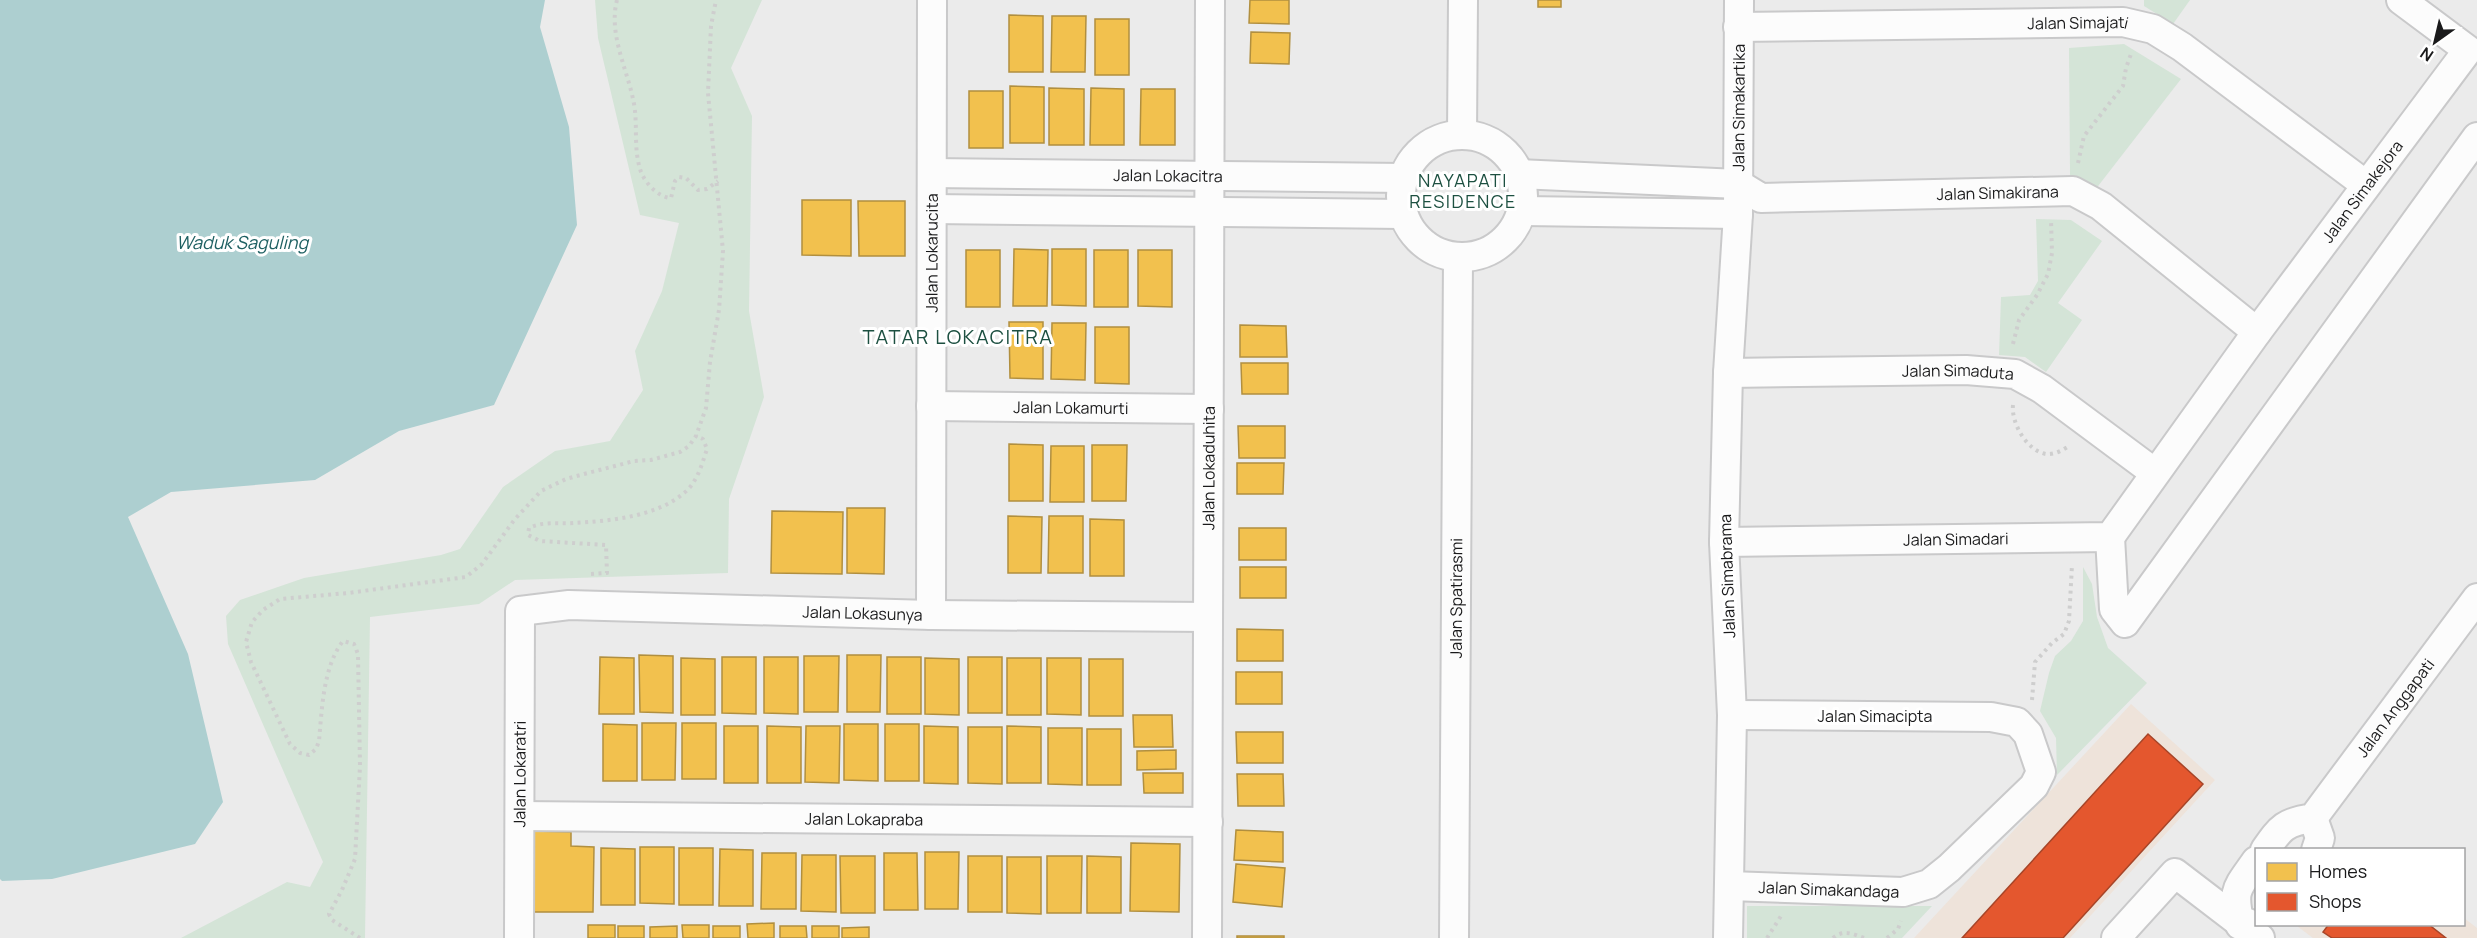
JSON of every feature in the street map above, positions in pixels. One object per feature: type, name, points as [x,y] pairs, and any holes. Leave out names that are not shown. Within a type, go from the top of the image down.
[{"type":"street","name":"Jalan Lokarucita","points":[[931,615],[932,0]]},
{"type":"street","name":"Jalan Lokaduhita","points":[[1207,938],[1210,0]]},
{"type":"street","points":[[1462,135],[1463,0]]},
{"type":"street","name":"Jalan Simakejora","points":[[2155,473],[2257,332],[2468,50],[2401,0]]},
{"type":"street","name":"Jalan Simajati","points":[[1738,13],[2123,22],[2153,28],[2182,47],[2366,185]]},
{"type":"street","name":"Jalan Simakartika","points":[[1737,214],[1750,191],[1738,13]]},
{"type":"street","points":[[1462,135],[1480,138],[1497,146],[1510,159],[1519,174],[1523,193],[1521,211],[1515,227],[1505,240],[1491,250],[1475,256],[1458,257],[1439,253],[1422,243],[1402,214],[1401,193],[1410,162],[1420,151],[1432,142],[1462,135]]},
{"type":"street","points":[[2155,473],[2110,537],[2114,609],[2125,622],[2477,137]]},
{"type":"street","name":"Jalan Lokacitra","points":[[932,173],[1404,178]]},
{"type":"street","name":"Jalan Simakirana","points":[[1519,174],[1750,191],[2062,190],[2102,206],[2257,332]]},
{"type":"street","points":[[932,209],[1402,214]]},
{"type":"street","points":[[1521,211],[1737,214]]},
{"type":"street","name":"Jalan Simabrama","points":[[1728,938],[1732,715],[1724,542],[1728,372],[1737,214]]},
{"type":"street","name":"Jalan Spatirasmi","points":[[1455,938],[1458,257]]},
{"type":"street","name":"Jalan Simaduta","points":[[1728,372],[1966,370],[2015,374],[2042,389],[2155,473]]},
{"type":"street","name":"Jalan Lokamurti","points":[[931,406],[1209,409]]},
{"type":"street","name":"Jalan Simadari","points":[[1724,542],[2110,537]]},
{"type":"street","name":"Jalan Anggapati","points":[[2313,818],[2477,598]]},
{"type":"street","name":"Jalan Lokasunya","points":[[520,611],[568,605],[931,615],[1208,616]]},
{"type":"street","name":"Jalan Lokaratri","points":[[519,938],[520,611]]},
{"type":"street","name":"Jalan Simacipta","points":[[1732,715],[1991,717],[2017,722]]},
{"type":"street","name":"Jalan Simakandaga","points":[[1729,886],[1903,892],[1929,884],[1949,868],[2034,786],[2041,772],[2028,734],[2017,722]]},
{"type":"street","name":"Jalan Lokapraba","points":[[520,816],[1208,822]]},
{"type":"street","points":[[2266,848],[2280,828],[2297,820],[2313,818],[2320,838],[2316,848]]},
{"type":"street","points":[[2249,931],[2234,900],[2235,891],[2255,862]]},
{"type":"street","points":[[2116,938],[2175,873],[2249,931]]},
{"type":"path","points":[[617,0],[614,12],[616,40],[634,105],[635,148],[642,175],[664,198],[671,198],[675,182],[679,177],[686,178],[698,190],[707,189],[718,181]]},
{"type":"path","points":[[360,938],[332,920],[329,914],[355,859],[360,766],[358,654],[354,644],[343,641],[336,651],[326,688],[319,741],[316,749],[309,755],[300,753],[290,744],[278,722],[251,662],[246,642],[252,622],[263,610],[280,598],[348,593],[466,577],[482,564],[515,519],[541,491],[566,479],[634,461],[651,460],[680,452],[689,446],[696,436],[706,408],[710,362],[719,310],[723,251],[708,93],[711,26],[716,0]]},
{"type":"path","points":[[2100,431],[2057,452],[2046,454],[2028,444],[2012,417],[2015,374],[2013,345],[2019,320],[2037,296],[2048,274],[2062,190],[2084,136],[2123,86],[2126,68],[2134,48],[2153,28]]},
{"type":"path","points":[[568,605],[572,575],[607,573],[606,545],[540,541],[528,535],[529,528],[539,523],[593,522],[660,508],[686,493],[700,470],[707,449],[703,439],[696,436]]},
{"type":"path","points":[[2017,722],[2030,709],[2035,662],[2052,643],[2064,634],[2069,621],[2072,537]]},
{"type":"path","points":[[1833,938],[1837,934],[1850,932],[1864,938]]},
{"type":"shaded area","points":[[2131,704],[2215,780],[2070,938],[1914,938]]},
{"type":"shaded area","points":[[2465,919],[2477,928],[2477,938],[2313,938],[2297,926],[2465,926]]},
{"type":"green space","points":[[595,0],[762,0],[731,68],[752,116],[749,311],[764,397],[729,499],[728,573],[515,580],[479,604],[370,617],[365,938],[181,938],[287,882],[310,887],[323,862],[228,644],[226,616],[240,600],[304,578],[441,555],[460,549],[503,487],[555,451],[610,441],[643,390],[635,351],[662,291],[679,223],[640,215],[598,38]]},
{"type":"green space","points":[[2144,0],[2190,0],[2173,24],[2144,6]]},
{"type":"green space","points":[[2124,44],[2181,79],[2095,190],[2070,176],[2069,48]]},
{"type":"green space","points":[[2036,219],[2071,220],[2102,241],[2058,303],[2082,320],[2046,372],[2025,357],[1999,355],[2001,297],[2030,295],[2038,281]]},
{"type":"green space","points":[[2083,567],[2092,584],[2097,617],[2108,648],[2147,683],[2057,775],[2056,738],[2040,711],[2055,656],[2071,641],[2083,621]]},
{"type":"green space","points":[[1747,906],[1932,906],[1902,938],[1747,938]]},
{"type":"water","name":"Waduk Saguling","points":[[0,0],[545,0],[540,27],[569,127],[577,225],[494,405],[399,431],[315,480],[171,492],[128,517],[188,654],[223,802],[195,844],[52,879],[2,881],[0,879]]},
{"type":"building: Homes","points":[[1250,0],[1289,0],[1289,24],[1249,23]]},
{"type":"building: Homes","points":[[1538,0],[1561,0],[1561,7],[1538,7]]},
{"type":"building: Homes","points":[[1009,15],[1043,16],[1043,72],[1009,72]]},
{"type":"building: Homes","points":[[1052,16],[1086,16],[1085,72],[1051,72]]},
{"type":"building: Homes","points":[[1095,19],[1129,19],[1129,75],[1095,75]]},
{"type":"building: Homes","points":[[1251,32],[1290,33],[1289,64],[1250,63]]},
{"type":"building: Homes","points":[[1010,86],[1044,87],[1044,143],[1010,143]]},
{"type":"building: Homes","points":[[1049,88],[1084,89],[1084,145],[1049,145]]},
{"type":"building: Homes","points":[[1091,88],[1124,89],[1124,145],[1090,145]]},
{"type":"building: Homes","points":[[1141,89],[1175,89],[1175,145],[1140,145]]},
{"type":"building: Homes","points":[[969,91],[1003,91],[1003,148],[969,148]]},
{"type":"building: Homes","points":[[802,200],[851,200],[851,256],[802,255]]},
{"type":"building: Homes","points":[[858,201],[905,201],[905,256],[859,256]]},
{"type":"building: Homes","points":[[1014,249],[1048,250],[1047,306],[1013,306]]},
{"type":"building: Homes","points":[[1052,249],[1086,249],[1086,306],[1052,305]]},
{"type":"building: Homes","points":[[966,250],[1000,250],[1000,307],[966,307]]},
{"type":"building: Homes","points":[[1094,250],[1128,250],[1128,307],[1094,307]]},
{"type":"building: Homes","points":[[1138,250],[1172,250],[1172,307],[1138,306]]},
{"type":"building: Homes","points":[[1009,322],[1043,322],[1043,379],[1010,378]]},
{"type":"building: Homes","points":[[1052,323],[1086,323],[1085,380],[1051,379]]},
{"type":"building: Homes","points":[[1240,325],[1286,326],[1287,357],[1240,357]]},
{"type":"building: Homes","points":[[1095,327],[1129,327],[1129,384],[1095,383]]},
{"type":"building: Homes","points":[[1241,363],[1288,363],[1288,394],[1242,394]]},
{"type":"building: Homes","points":[[1238,426],[1285,426],[1285,458],[1239,458]]},
{"type":"building: Homes","points":[[1009,444],[1043,445],[1043,501],[1009,501]]},
{"type":"building: Homes","points":[[1092,445],[1127,445],[1126,501],[1092,501]]},
{"type":"building: Homes","points":[[1051,446],[1084,446],[1084,502],[1050,502]]},
{"type":"building: Homes","points":[[1237,463],[1284,463],[1283,494],[1237,494]]},
{"type":"building: Homes","points":[[847,508],[885,508],[884,574],[847,573]]},
{"type":"building: Homes","points":[[772,511],[843,512],[842,574],[771,573]]},
{"type":"building: Homes","points":[[1008,516],[1042,517],[1041,573],[1008,573]]},
{"type":"building: Homes","points":[[1049,516],[1083,516],[1083,573],[1048,573]]},
{"type":"building: Homes","points":[[1090,519],[1124,520],[1124,576],[1090,576]]},
{"type":"building: Homes","points":[[1239,528],[1286,528],[1286,560],[1239,560]]},
{"type":"building: Homes","points":[[1240,567],[1286,567],[1286,598],[1240,598]]},
{"type":"building: Homes","points":[[1237,629],[1283,630],[1283,661],[1237,661]]},
{"type":"building: Homes","points":[[639,655],[673,656],[673,713],[640,712]]},
{"type":"building: Homes","points":[[847,655],[881,655],[880,712],[847,712]]},
{"type":"building: Homes","points":[[804,656],[839,656],[838,712],[804,712]]},
{"type":"building: Homes","points":[[600,657],[634,658],[634,714],[599,714]]},
{"type":"building: Homes","points":[[722,657],[756,657],[756,714],[722,713]]},
{"type":"building: Homes","points":[[764,657],[798,657],[798,714],[764,713]]},
{"type":"building: Homes","points":[[887,657],[921,657],[921,714],[887,714]]},
{"type":"building: Homes","points":[[968,657],[1002,657],[1002,713],[968,713]]},
{"type":"building: Homes","points":[[681,658],[715,659],[715,715],[681,715]]},
{"type":"building: Homes","points":[[925,658],[959,659],[959,715],[925,714]]},
{"type":"building: Homes","points":[[1007,658],[1041,658],[1041,715],[1007,715]]},
{"type":"building: Homes","points":[[1047,658],[1081,658],[1081,715],[1047,714]]},
{"type":"building: Homes","points":[[1089,659],[1123,659],[1123,716],[1089,716]]},
{"type":"building: Homes","points":[[1236,672],[1282,672],[1282,704],[1236,704]]},
{"type":"building: Homes","points":[[1133,715],[1172,715],[1173,747],[1134,747]]},
{"type":"building: Homes","points":[[642,723],[676,723],[675,780],[642,780]]},
{"type":"building: Homes","points":[[682,723],[716,723],[716,779],[682,779]]},
{"type":"building: Homes","points":[[603,724],[637,725],[637,781],[603,781]]},
{"type":"building: Homes","points":[[844,724],[878,724],[878,781],[844,780]]},
{"type":"building: Homes","points":[[885,724],[919,724],[919,781],[885,781]]},
{"type":"building: Homes","points":[[724,726],[758,726],[758,783],[724,783]]},
{"type":"building: Homes","points":[[767,726],[801,727],[801,783],[767,783]]},
{"type":"building: Homes","points":[[806,726],[840,726],[839,783],[805,782]]},
{"type":"building: Homes","points":[[924,726],[958,727],[958,784],[924,783]]},
{"type":"building: Homes","points":[[1007,726],[1041,727],[1041,783],[1007,783]]},
{"type":"building: Homes","points":[[968,727],[1002,727],[1002,784],[968,783]]},
{"type":"building: Homes","points":[[1048,728],[1082,728],[1082,785],[1048,784]]},
{"type":"building: Homes","points":[[1087,729],[1121,729],[1121,785],[1087,785]]},
{"type":"building: Homes","points":[[1236,732],[1283,732],[1283,763],[1237,763]]},
{"type":"building: Homes","points":[[1176,750],[1176,769],[1137,770],[1137,751]]},
{"type":"building: Homes","points":[[1143,773],[1183,773],[1183,793],[1144,793]]},
{"type":"building: Homes","points":[[1237,774],[1283,774],[1284,806],[1238,806]]},
{"type":"building: Homes","points":[[1236,830],[1283,832],[1283,862],[1234,860]]},
{"type":"building: Homes","points":[[533,831],[571,832],[571,846],[594,847],[593,912],[533,912]]},
{"type":"building: Homes","points":[[1131,843],[1180,844],[1179,912],[1130,911]]},
{"type":"building: Homes","points":[[640,847],[674,847],[674,904],[640,903]]},
{"type":"building: Homes","points":[[601,848],[635,849],[635,905],[601,905]]},
{"type":"building: Homes","points":[[679,848],[713,848],[713,905],[679,905]]},
{"type":"building: Homes","points":[[720,849],[753,850],[753,906],[719,906]]},
{"type":"building: Homes","points":[[925,852],[959,852],[958,909],[925,909]]},
{"type":"building: Homes","points":[[762,853],[796,853],[796,909],[761,909]]},
{"type":"building: Homes","points":[[884,853],[917,853],[918,910],[884,910]]},
{"type":"building: Homes","points":[[802,855],[836,855],[836,912],[801,911]]},
{"type":"building: Homes","points":[[840,856],[875,856],[875,913],[841,913]]},
{"type":"building: Homes","points":[[968,856],[1002,856],[1002,912],[968,912]]},
{"type":"building: Homes","points":[[1047,856],[1082,856],[1081,913],[1047,913]]},
{"type":"building: Homes","points":[[1087,856],[1121,857],[1121,913],[1087,913]]},
{"type":"building: Homes","points":[[1007,857],[1041,857],[1041,914],[1007,913]]},
{"type":"building: Homes","points":[[1236,864],[1285,868],[1282,907],[1233,902]]},
{"type":"building: Homes","points":[[774,923],[774,938],[748,938],[747,924]]},
{"type":"building: Homes","points":[[588,925],[615,925],[615,938],[588,938]]},
{"type":"building: Homes","points":[[682,925],[709,925],[709,938],[683,938]]},
{"type":"building: Homes","points":[[618,926],[644,926],[644,938],[618,938]]},
{"type":"building: Homes","points":[[677,926],[677,938],[650,938],[650,927]]},
{"type":"building: Homes","points":[[713,926],[740,926],[740,938],[713,938]]},
{"type":"building: Homes","points":[[780,926],[806,926],[807,938],[780,938]]},
{"type":"building: Homes","points":[[812,926],[839,926],[839,938],[812,938]]},
{"type":"building: Homes","points":[[869,927],[869,938],[842,938],[842,928]]},
{"type":"building: Homes","points":[[1237,936],[1284,936],[1284,938],[1237,938]]},
{"type":"building: Shops","points":[[2148,734],[2203,784],[2063,938],[1962,938]]},
{"type":"building: Shops","points":[[2328,926],[2431,926],[2446,938],[2332,938],[2323,932]]},
{"type":"district","name":"NAYAPATI RESIDENCE","points":[[1463,192]]},
{"type":"district","name":"TATAR LOKACITRA","points":[[958,337]]}]
